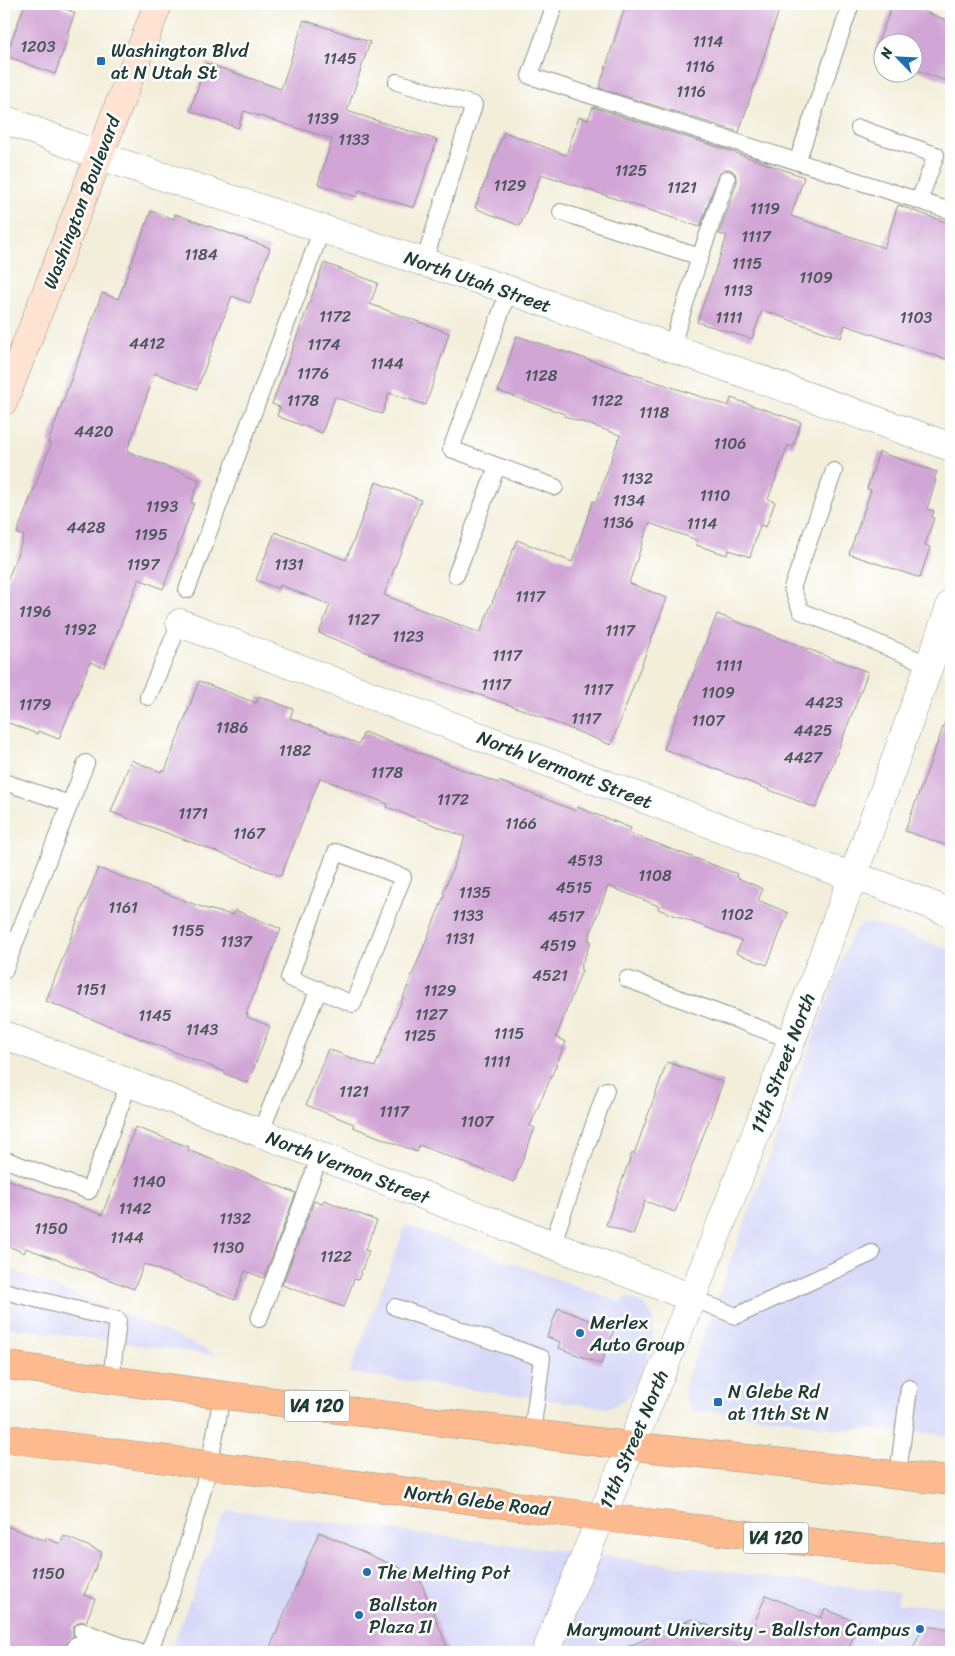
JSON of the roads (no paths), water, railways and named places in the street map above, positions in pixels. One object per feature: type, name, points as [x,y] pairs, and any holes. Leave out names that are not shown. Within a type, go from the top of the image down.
[{"type":"main road","name":"Washington Boulevard","points":[[4,401],[158,4]]},
{"type":"main road","name":"VA 120","points":[[4,1365],[222,1395],[631,1446],[951,1482]]},
{"type":"main road","name":"North Glebe Road","points":[[4,1438],[600,1517],[951,1559]]},
{"type":"street","name":"North Utah Street","points":[[4,119],[100,156],[509,290],[951,447]]},
{"type":"street","name":"11th Street North","points":[[546,1652],[600,1517],[692,1298],[853,876],[951,604]]},
{"type":"street","name":"North Vermont Street","points":[[180,623],[881,885],[951,913]]},
{"type":"street","name":"North Vernon Street","points":[[4,1035],[692,1298]]},
{"type":"lane","points":[[555,4],[530,76],[951,211]]},
{"type":"lane","points":[[797,162],[851,4]]},
{"type":"lane","points":[[397,82],[474,106],[424,262]]},
{"type":"lane","points":[[859,128],[936,155],[919,201]]},
{"type":"lane","points":[[671,348],[700,256],[727,180]]},
{"type":"lane","points":[[561,212],[700,256]]},
{"type":"lane","points":[[187,590],[322,229]]},
{"type":"lane","points":[[509,290],[451,449],[555,487]]},
{"type":"lane","points":[[456,575],[497,466]]},
{"type":"lane","points":[[834,471],[792,588],[801,611],[930,665]]},
{"type":"lane","points":[[148,697],[180,623]]},
{"type":"lane","points":[[4,971],[86,763]]},
{"type":"lane","points":[[4,782],[70,804]]},
{"type":"lane","points":[[336,852],[403,877],[353,1004],[319,989],[289,978],[336,852]]},
{"type":"lane","points":[[627,979],[791,1040]]},
{"type":"lane","points":[[260,1133],[319,989]]},
{"type":"lane","points":[[6,1160],[89,1191],[129,1083]]},
{"type":"lane","points":[[552,1244],[606,1090]]},
{"type":"lane","points":[[259,1319],[320,1156]]},
{"type":"lane","points":[[692,1298],[736,1316],[872,1253]]},
{"type":"lane","points":[[4,1291],[118,1320],[111,1380]]},
{"type":"lane","points":[[395,1307],[542,1358],[532,1433]]},
{"type":"lane","points":[[898,1475],[909,1388]]},
{"type":"lane","points":[[149,1652],[186,1553],[209,1465],[222,1395]]},
{"type":"lane","points":[[94,1652],[79,1638],[138,1652]]},
{"type":"place","name":"Washington Blvd at N Utah St","points":[[101,61]]},
{"type":"place","name":"Merlex Auto Group","points":[[580,1333]]},
{"type":"place","name":"N Glebe Rd at 11th St N","points":[[718,1402]]},
{"type":"place","name":"The Melting Pot","points":[[367,1572]]},
{"type":"place","name":"Ballston Plaza II","points":[[359,1615]]},
{"type":"place","name":"Marymount University - Ballston Campus","points":[[920,1629]]}]
